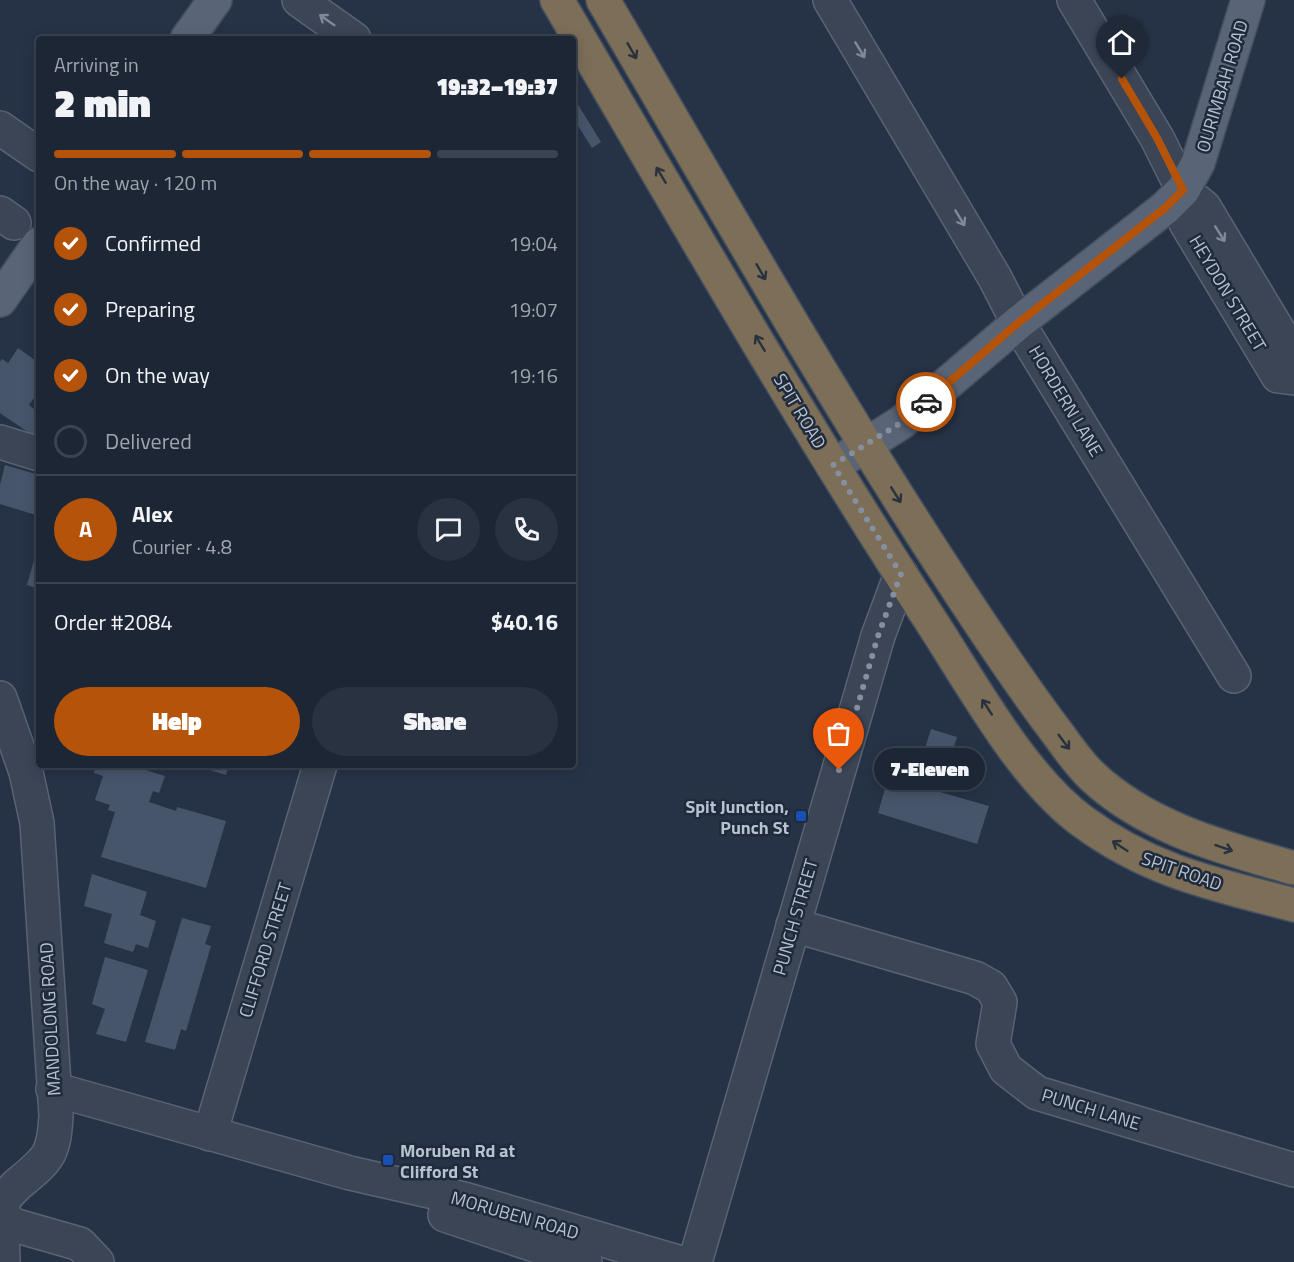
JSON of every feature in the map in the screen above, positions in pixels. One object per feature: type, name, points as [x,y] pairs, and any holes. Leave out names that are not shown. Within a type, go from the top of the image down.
[{"type":"highway","name":"SPIT ROAD","points":[[557,0],[833,465],[1012,744],[1048,789],[1080,819],[1133,854],[1177,874],[1294,905]]},
{"type":"highway","name":"SPIT ROAD","points":[[603,0],[810,355],[866,445],[1017,679],[1091,776],[1117,796],[1165,824],[1223,848],[1294,868]]},
{"type":"main road","points":[[189,36],[215,0]]},
{"type":"main road","name":"OURIMBAH ROAD","points":[[833,465],[902,422],[1018,323],[1165,208],[1183,190],[1198,164],[1248,0]]},
{"type":"main road","points":[[0,300],[36,248]]},
{"type":"street","points":[[299,0],[350,36]]},
{"type":"street","name":"HORDERN LANE","points":[[830,0],[995,278],[1018,323],[1234,676]]},
{"type":"street","name":"HEYDON STREET","points":[[1074,0],[1157,138],[1183,190],[1186,223],[1278,376],[1294,378]]},
{"type":"street","points":[[0,128],[36,153]]},
{"type":"street","name":"HEYDON STREET","points":[[1183,190],[1204,207],[1294,357]]},
{"type":"street","points":[[0,442],[36,453]]},
{"type":"street","name":"PUNCH STREET","points":[[695,1262],[878,636],[901,574]]},
{"type":"street","name":"MANDOLONG ROAD","points":[[1,1210],[4,1199],[40,1169],[52,1148],[56,1115],[37,823],[28,780],[2,709]]},
{"type":"street","name":"CLIFFORD STREET","points":[[210,1134],[319,768]]},
{"type":"street","name":"PUNCH LANE","points":[[793,925],[975,978],[991,987],[1000,1002],[993,1044],[1006,1069],[1037,1093],[1294,1170]]},
{"type":"street","name":"MORUBEN ROAD","points":[[53,1089],[350,1173],[464,1199],[678,1262]]},
{"type":"street","name":"MORUBEN ROAD","points":[[350,1173],[462,1222],[585,1262]]},
{"type":"street","points":[[1,1210],[3,1262]]},
{"type":"street","points":[[1,1210],[10,1224],[80,1244],[97,1262]]},
{"type":"building","points":[[576,104],[601,142],[592,148],[576,123]]},
{"type":"building","points":[[18,348],[36,361],[36,395],[29,405],[36,411],[36,438],[0,413],[0,362],[2,359],[8,363]]},
{"type":"building","points":[[5,465],[36,474],[36,515],[0,504],[0,485]]},
{"type":"building","points":[[36,554],[36,588],[27,585]]},
{"type":"building","points":[[931,729],[957,737],[940,792],[989,806],[977,844],[878,813],[889,775],[914,784]]},
{"type":"building","points":[[95,768],[139,768],[165,776],[159,793],[153,791],[149,802],[176,811],[177,807],[226,821],[206,888],[101,857],[115,812],[108,810],[110,805],[95,800],[103,776],[94,773]]},
{"type":"building","points":[[203,768],[228,768],[226,775]]},
{"type":"building","points":[[92,874],[147,892],[140,915],[156,921],[148,948],[136,944],[133,952],[104,943],[112,914],[84,906]]},
{"type":"building","points":[[182,918],[211,926],[205,944],[211,946],[186,1031],[181,1029],[175,1050],[145,1042]]},
{"type":"building","points":[[105,957],[148,970],[126,1042],[96,1034],[105,1009],[92,1004]]},
{"type":"way so far","points":[[839,770],[878,636],[901,574],[833,465],[902,422],[926,402]]},
{"type":"place","name":"7-Eleven","points":[[839,770]]},
{"type":"place","name":"Spit Junction, Punch St","points":[[801,816]]},
{"type":"place","name":"Moruben Rd at Clifford St","points":[[388,1160]]},
{"type":"route","points":[[926,402],[1018,323],[1165,208],[1183,190],[1157,138],[1122,79]]}]
